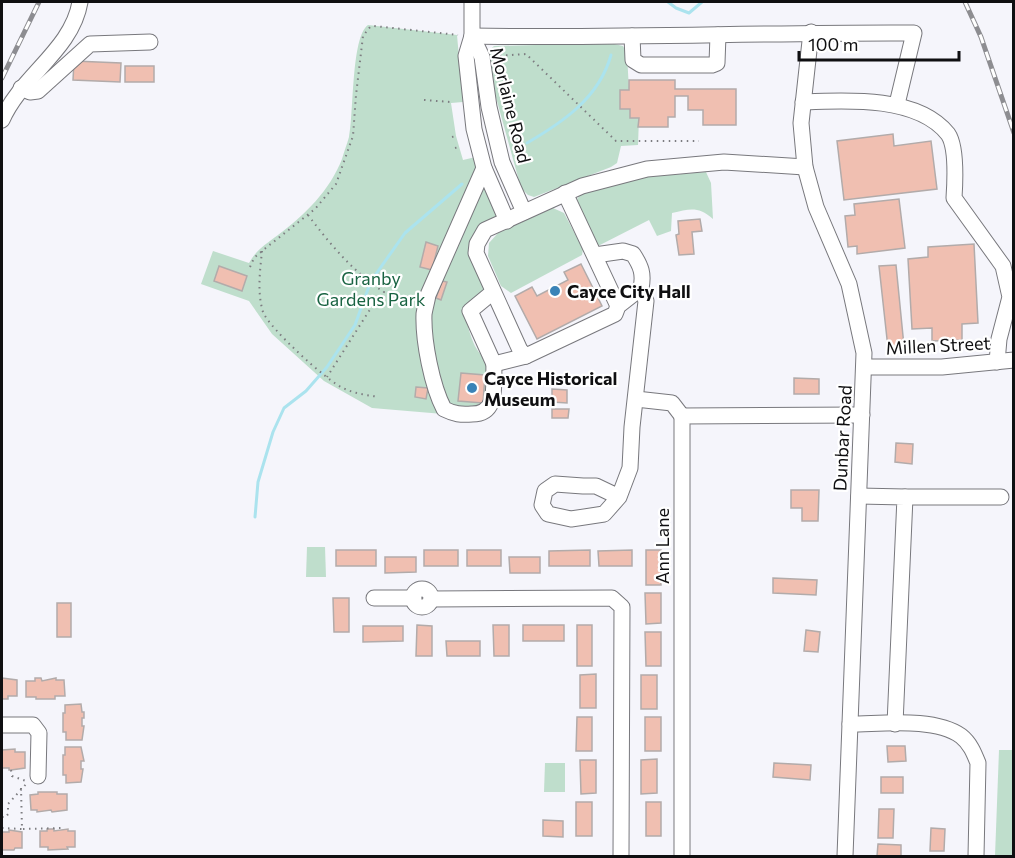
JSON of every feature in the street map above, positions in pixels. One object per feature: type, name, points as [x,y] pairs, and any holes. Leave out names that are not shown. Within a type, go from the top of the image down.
[{"type":"street","points":[[2,120],[21,88],[64,40],[78,15],[80,2]]},
{"type":"street","points":[[472,2],[472,36],[577,38],[914,33],[897,104]]},
{"type":"street","name":"Dunbar Road","points":[[811,33],[803,102],[802,141],[805,167],[816,207],[849,284],[863,341],[865,367],[845,856]]},
{"type":"street","points":[[632,36],[633,60],[641,64],[712,65],[717,63],[718,35]]},
{"type":"street","name":"Morlaine Road","points":[[472,36],[482,57],[489,107],[502,162],[524,212]]},
{"type":"street","name":"Morlaine Road","points":[[472,36],[466,56],[474,129],[484,168],[507,221]]},
{"type":"street","points":[[21,88],[30,92],[38,91],[90,44],[150,42]]},
{"type":"street","points":[[803,102],[897,104],[926,116],[949,135],[956,169],[954,198],[1003,266],[1010,297],[999,339],[997,362]]},
{"type":"street","points":[[526,356],[520,350],[476,253],[477,244],[485,230],[604,178],[669,166],[724,162],[805,167]]},
{"type":"street","points":[[484,168],[428,295],[424,315],[435,386],[444,409],[455,415],[480,414],[492,406],[495,364],[470,311],[493,292]]},
{"type":"street","points":[[565,194],[618,306]]},
{"type":"street","points":[[595,255],[623,251],[633,254],[644,277],[641,288],[646,301],[630,468],[619,496]]},
{"type":"street","points":[[495,364],[526,356],[615,314],[618,306],[641,288]]},
{"type":"street","name":"Millen Street","points":[[865,367],[942,367],[1014,360]]},
{"type":"street","points":[[636,399],[672,403],[682,416],[862,415]]},
{"type":"street","name":"Ann Lane","points":[[682,416],[682,856]]},
{"type":"street","points":[[859,496],[1001,497]]},
{"type":"street","points":[[895,724],[905,497]]},
{"type":"street","points":[[374,598],[414,598],[416,592],[423,589],[430,593],[431,599],[612,598],[622,607],[621,856]]},
{"type":"street","points":[[850,724],[945,727],[962,737],[973,749],[978,763],[976,856]]},
{"type":"street","points":[[2,725],[33,725],[37,728],[39,733],[38,776]]},
{"type":"path","points":[[250,267],[254,258],[315,209],[336,184],[353,136],[363,36],[370,27],[472,36]]},
{"type":"path","points":[[482,57],[526,54],[616,141],[699,141]]},
{"type":"path","points":[[424,100],[451,102]]},
{"type":"path","points":[[308,215],[328,242],[364,279],[384,292],[327,377]]},
{"type":"path","points":[[262,251],[259,296],[264,314],[276,331],[341,387],[355,393],[380,397]]},
{"type":"path","points":[[2,817],[6,817],[8,804],[28,782],[12,776],[11,770]]},
{"type":"path","points":[[21,788],[22,829]]},
{"type":"path","points":[[2,828],[62,828]]},
{"type":"green space","name":"Granby Gardens Park","points":[[368,25],[457,35],[463,102],[451,103],[456,136],[463,160],[480,156],[507,221],[487,232],[480,247],[493,285],[466,320],[478,351],[494,364],[492,406],[455,415],[372,408],[324,381],[272,334],[249,301],[201,284],[213,251],[249,263],[255,254],[307,210],[331,181],[342,159],[349,137],[356,60],[363,32]]},
{"type":"green space","points":[[610,43],[623,46],[627,54],[629,90],[620,90],[620,109],[630,109],[630,118],[639,118],[638,145],[621,146],[617,163],[611,167],[534,197],[528,195],[521,188],[487,65],[487,52],[494,46]]},
{"type":"green space","points":[[706,172],[711,183],[713,219],[698,210],[672,213],[671,231],[657,236],[649,220],[598,246],[578,207],[577,199],[581,194],[633,178]]},
{"type":"green space","points":[[553,208],[564,213],[583,249],[582,255],[511,293],[501,286],[488,256],[489,243],[498,233]]},
{"type":"green space","points":[[307,547],[325,547],[326,577],[306,577]]},
{"type":"green space","points":[[999,750],[1013,750],[1013,856],[995,856]]},
{"type":"green space","points":[[545,763],[565,763],[565,792],[544,792]]},
{"type":"building","points":[[74,61],[121,63],[120,82],[73,80]]},
{"type":"building","points":[[125,66],[154,66],[154,82],[125,82]]},
{"type":"building","points":[[629,80],[675,80],[675,89],[736,89],[736,125],[703,125],[703,110],[688,110],[688,96],[675,96],[675,117],[668,117],[668,127],[638,127],[639,118],[630,118],[630,109],[620,109],[620,90],[629,90]]},
{"type":"building","points":[[893,134],[894,146],[931,141],[937,189],[844,200],[837,141]]},
{"type":"building","points":[[899,199],[905,248],[857,254],[857,246],[848,247],[845,216],[855,215],[854,204]]},
{"type":"building","points":[[700,219],[702,231],[692,232],[694,254],[679,255],[676,235],[679,234],[678,221]]},
{"type":"building","points":[[426,242],[438,246],[432,270],[420,267]]},
{"type":"building","points":[[974,244],[978,323],[962,324],[962,340],[932,341],[932,328],[912,329],[908,259],[928,257],[928,247]]},
{"type":"building","points":[[581,264],[602,306],[537,339],[515,296],[532,287],[537,296],[568,280],[564,272]]},
{"type":"building","points":[[896,265],[904,346],[888,348],[879,266]]},
{"type":"building","points":[[219,266],[247,276],[242,291],[214,281]]},
{"type":"building","points":[[442,281],[447,282],[441,300],[436,298]]},
{"type":"building","name":"Cayce Historical Museum","points":[[461,373],[485,375],[483,403],[458,401]]},
{"type":"building","points":[[794,378],[819,379],[819,394],[794,394]]},
{"type":"building","points":[[416,387],[428,388],[426,399],[415,397]]},
{"type":"building","points":[[552,389],[567,390],[567,403],[552,402]]},
{"type":"building","points":[[552,409],[569,409],[568,418],[552,418]]},
{"type":"building","points":[[896,443],[913,444],[912,464],[895,462]]},
{"type":"building","points":[[791,490],[819,490],[818,521],[802,521],[802,508],[791,508]]},
{"type":"building","points":[[336,550],[376,550],[376,566],[336,566]]},
{"type":"building","points":[[424,550],[458,550],[458,566],[424,566]]},
{"type":"building","points":[[467,550],[501,550],[501,566],[467,566]]},
{"type":"building","points":[[590,550],[590,566],[549,566],[549,551]]},
{"type":"building","points":[[632,550],[632,566],[599,566],[598,551]]},
{"type":"building","points":[[646,550],[661,550],[661,585],[646,585]]},
{"type":"building","points":[[385,557],[416,557],[416,572],[385,573]]},
{"type":"building","points":[[509,557],[540,557],[540,573],[510,573]]},
{"type":"building","points":[[773,578],[817,580],[816,595],[773,593]]},
{"type":"building","points":[[645,593],[661,593],[661,623],[646,624]]},
{"type":"building","points":[[333,598],[349,598],[349,632],[334,632]]},
{"type":"building","points":[[57,603],[71,603],[71,637],[57,637]]},
{"type":"building","points":[[417,625],[432,626],[432,656],[416,656]]},
{"type":"building","points":[[493,625],[509,625],[509,656],[494,656]]},
{"type":"building","points":[[523,625],[564,625],[564,641],[523,641]]},
{"type":"building","points":[[577,625],[592,625],[592,666],[577,666]]},
{"type":"building","points":[[363,626],[403,626],[403,641],[363,642]]},
{"type":"building","points":[[806,630],[820,632],[818,652],[804,651]]},
{"type":"building","points":[[645,632],[661,632],[661,666],[646,666]]},
{"type":"building","points":[[446,641],[480,641],[480,656],[447,656]]},
{"type":"building","points":[[596,674],[596,708],[580,708],[580,675]]},
{"type":"building","points":[[641,675],[657,675],[657,709],[641,709]]},
{"type":"building","points":[[2,678],[17,680],[17,696],[2,699]]},
{"type":"building","points":[[35,678],[41,678],[42,681],[56,678],[56,680],[64,680],[65,696],[55,696],[55,699],[26,697],[26,681],[35,681]]},
{"type":"building","points":[[81,704],[82,712],[84,712],[82,740],[66,740],[66,732],[63,732],[65,705]]},
{"type":"building","points":[[577,717],[592,717],[592,751],[576,751]]},
{"type":"building","points":[[645,717],[661,717],[661,751],[645,751]]},
{"type":"building","points":[[887,746],[905,746],[906,761],[888,762]]},
{"type":"building","points":[[65,747],[81,747],[84,761],[81,761],[81,769],[83,769],[81,782],[66,783],[66,775],[63,775]]},
{"type":"building","points":[[15,749],[15,752],[25,752],[25,768],[9,770],[9,768],[2,768],[2,750]]},
{"type":"building","points":[[657,759],[657,793],[641,794],[641,760]]},
{"type":"building","points":[[580,760],[596,760],[596,793],[581,794]]},
{"type":"building","points":[[774,763],[811,765],[810,780],[773,777]]},
{"type":"building","points":[[881,777],[903,777],[903,793],[881,793]]},
{"type":"building","points":[[38,792],[67,794],[67,810],[37,812],[37,810],[31,810],[30,795],[38,794]]},
{"type":"building","points":[[576,802],[592,802],[592,836],[576,836]]},
{"type":"building","points":[[646,802],[661,802],[661,836],[646,836]]},
{"type":"building","points":[[879,809],[894,809],[893,838],[878,838]]},
{"type":"building","points":[[543,820],[563,821],[563,837],[543,836]]},
{"type":"building","points":[[931,828],[945,829],[944,851],[930,851]]},
{"type":"building","points":[[47,829],[75,831],[75,847],[48,850],[48,847],[40,847],[40,831],[47,831]]},
{"type":"building","points":[[9,830],[22,832],[22,848],[2,850],[2,832],[9,832]]},
{"type":"building","points":[[878,844],[901,845],[901,856],[877,856]]},
{"type":"waterway","points":[[668,2],[689,13],[702,2]]},
{"type":"waterway","points":[[527,143],[566,117],[589,96],[598,84],[611,55]]},
{"type":"waterway","points":[[255,517],[258,482],[273,432],[284,408],[306,391],[327,367],[355,325],[376,274],[405,233],[462,184]]},
{"type":"railway","points":[[2,78],[39,2]]},
{"type":"railway","points":[[965,2],[981,37],[1014,133]]},
{"type":"place","name":"Cayce City Hall","points":[[555,291]]},
{"type":"place","name":"Cayce Historical Museum","points":[[472,388]]}]
